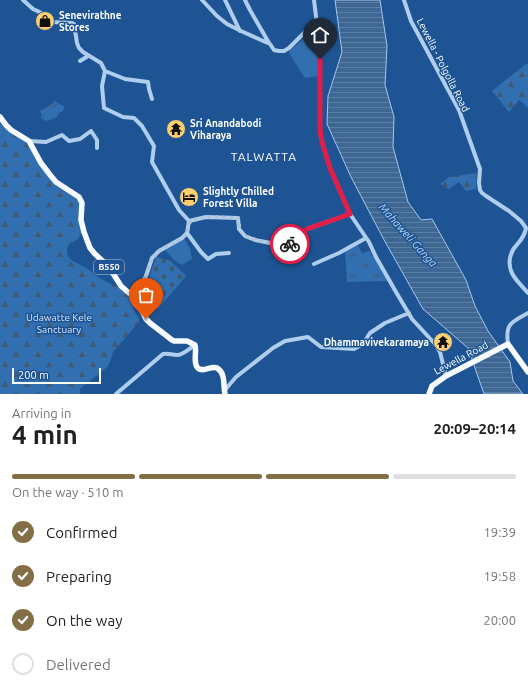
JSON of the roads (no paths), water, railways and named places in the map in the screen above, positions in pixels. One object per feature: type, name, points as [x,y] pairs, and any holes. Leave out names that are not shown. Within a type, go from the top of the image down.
[{"type":"main road","name":"B550","points":[[0,117],[11,130],[29,141],[41,163],[51,176],[62,187],[79,197],[82,203],[81,220],[90,248],[109,267],[121,286],[138,302],[144,316],[150,323],[172,340],[187,341],[195,345]]},
{"type":"main road","points":[[195,345],[195,360],[198,369],[202,370],[213,367],[218,369],[223,377],[224,393]]},
{"type":"main road","points":[[506,345],[528,372]]},
{"type":"main road","name":"Lewella Road","points":[[429,394],[433,385],[446,376],[506,345]]},
{"type":"street","points":[[23,0],[33,9],[46,15],[52,22],[74,24],[79,48],[88,56],[101,63],[105,71],[102,86],[104,108],[123,117],[134,118],[142,126],[154,146],[152,162],[179,210],[190,221]]},
{"type":"street","points":[[202,0],[227,24],[270,44]]},
{"type":"street","points":[[225,0],[241,31]]},
{"type":"street","points":[[245,0],[274,50],[284,51],[308,29],[318,28]]},
{"type":"street","points":[[314,0],[320,49],[320,130],[330,168],[350,214],[366,238],[402,302],[412,318],[440,352],[446,376]]},
{"type":"street","name":"Lewella - Polgolla Road","points":[[404,0],[411,21],[459,110],[480,169],[480,190],[486,196],[509,211],[521,221],[526,228],[526,232],[522,239],[513,249],[509,261],[509,268],[512,274],[528,293]]},
{"type":"street","points":[[80,61],[88,56]]},
{"type":"street","points":[[105,71],[125,79],[148,82],[152,99]]},
{"type":"street","points":[[29,141],[46,142],[62,135],[69,141],[80,139],[91,131],[97,140],[97,148]]},
{"type":"street","points":[[190,221],[206,217],[238,218],[240,229],[245,236],[255,240],[286,246],[293,242],[307,229],[350,214]]},
{"type":"street","points":[[134,297],[146,276],[152,258],[159,251],[182,238],[187,233],[190,221]]},
{"type":"street","points":[[187,233],[208,259],[216,254],[229,253]]},
{"type":"street","points":[[314,264],[340,253],[366,238]]},
{"type":"street","points":[[224,393],[236,377],[273,348],[285,342],[308,337],[321,347],[354,349],[363,344],[370,333],[385,323],[409,312]]},
{"type":"street","points":[[506,345],[507,332],[511,324],[517,318],[528,313]]},
{"type":"street","points":[[116,394],[163,354],[181,354],[195,345]]},
{"type":"water","name":"Mahaweli Ganga","points":[[335,0],[380,0],[387,46],[385,85],[394,117],[393,147],[408,202],[421,220],[432,219],[466,280],[475,306],[488,331],[510,362],[513,381],[523,394],[484,394],[468,348],[423,309],[351,177],[327,124],[328,96],[342,52]]},
{"type":"place","name":"Senevirathne Stores","points":[[45,21]]},
{"type":"place","name":"Sri Anandabodi Viharaya","points":[[176,129]]},
{"type":"place","name":"Slightly Chilled Forest Villa","points":[[189,197]]},
{"type":"place","name":"Dhammavivekaramaya","points":[[443,342]]},
{"type":"district","name":"TALWATTA","points":[[264,156]]},
{"type":"park label","name":"Udawatte Kele Sanctuary","points":[[59,322]]}]
